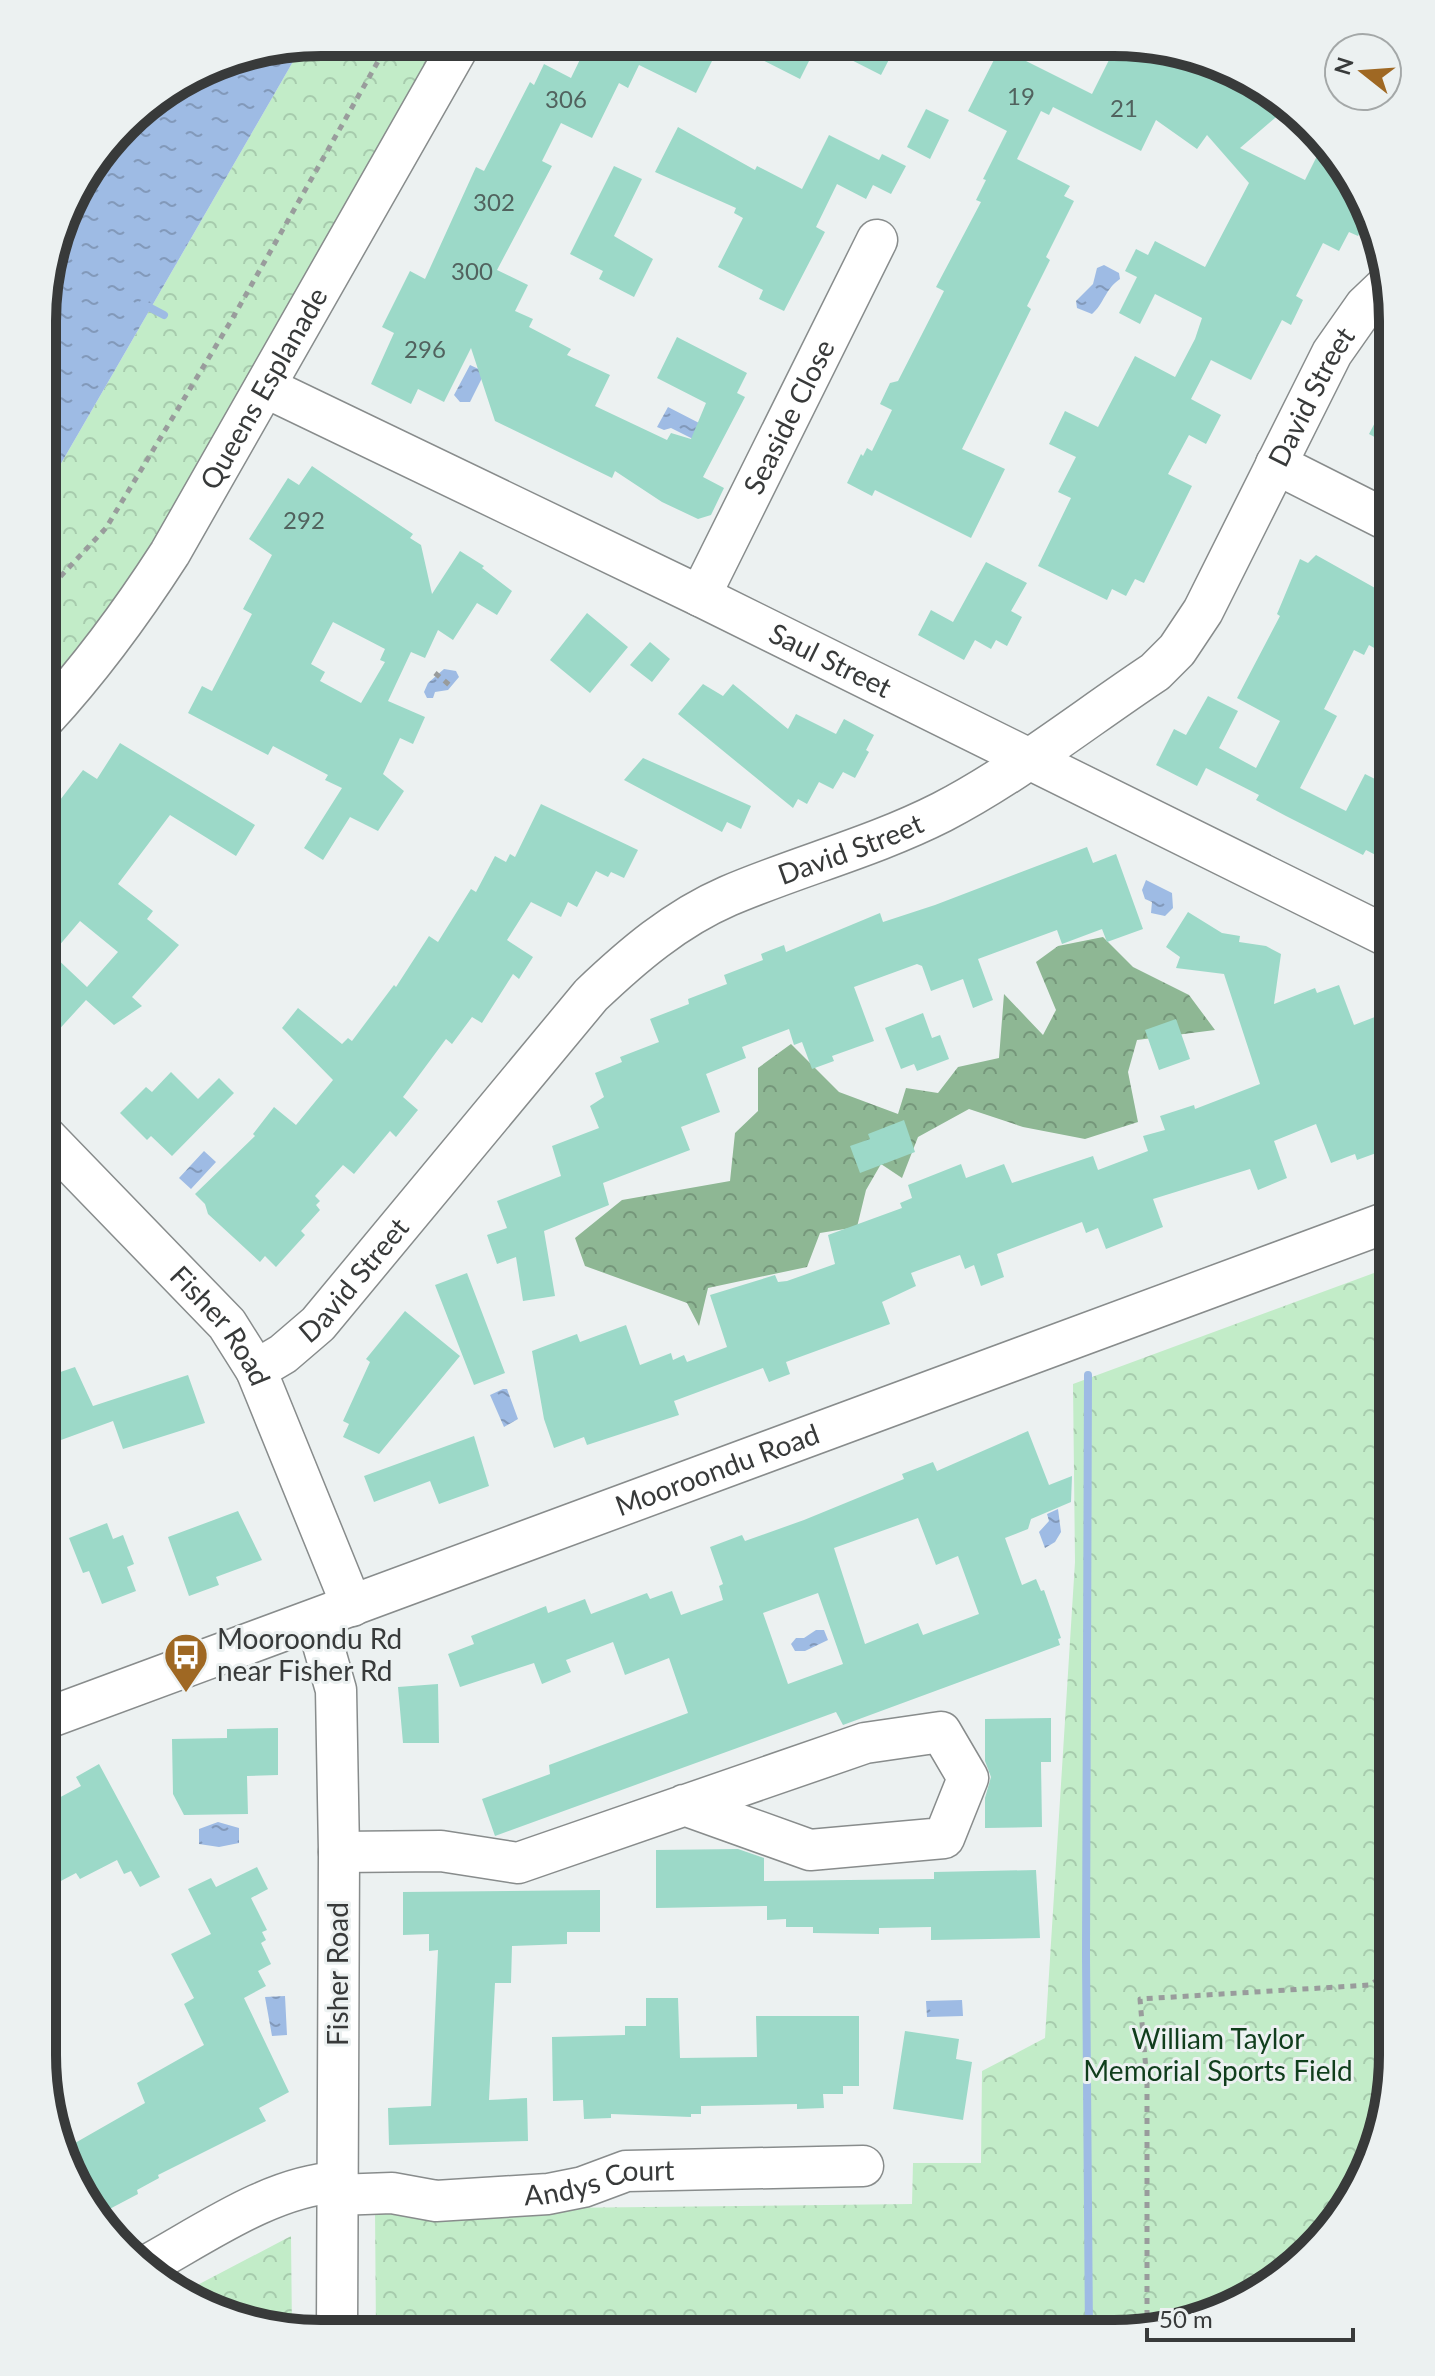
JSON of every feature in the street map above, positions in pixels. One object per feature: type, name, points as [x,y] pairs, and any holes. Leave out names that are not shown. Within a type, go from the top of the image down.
[{"type":"street","name":"Queens Esplanade","points":[[56,706],[133,611],[265,387],[453,57]]},
{"type":"street","name":"Seaside Close","points":[[700,596],[877,240]]},
{"type":"street","name":"David Street","points":[[256,1370],[283,1354],[318,1324],[591,995],[632,955],[675,924],[726,897],[838,857],[943,811],[1155,672],[1177,650],[1203,611],[1332,353],[1365,306],[1377,295]]},
{"type":"street","name":"Saul Street","points":[[265,387],[700,596],[1379,932]]},
{"type":"street","points":[[1276,464],[1379,516]]},
{"type":"street","name":"Fisher Road","points":[[56,1147],[227,1324],[256,1370],[334,1613],[339,1852],[337,2320]]},
{"type":"street","name":"Mooroondu Road","points":[[56,1715],[1378,1225]]},
{"type":"street","points":[[339,1852],[441,1851],[518,1863],[684,1805],[865,1743],[941,1732],[968,1778],[944,1838],[810,1850],[684,1805]]},
{"type":"street","name":"Andys Court","points":[[155,2261],[266,2202],[317,2183],[436,2201],[548,2194],[583,2187],[626,2171],[863,2166]]},
{"type":"path","points":[[56,581],[106,528],[231,321],[381,57]]},
{"type":"path","points":[[435,673],[453,688]]},
{"type":"path","points":[[1147,2317],[1147,2082],[1140,1999],[1370,1985],[1378,1980]]},
{"type":"green space","points":[[453,57],[170,553],[56,703],[56,472],[295,58]]},
{"type":"green space","points":[[1103,937],[1133,967],[1189,995],[1215,1030],[1137,1040],[1128,1072],[1138,1122],[1085,1139],[1023,1127],[969,1109],[918,1137],[902,1178],[881,1164],[866,1190],[857,1227],[820,1233],[807,1267],[708,1288],[699,1326],[687,1303],[585,1266],[575,1238],[622,1200],[730,1181],[735,1133],[758,1111],[758,1068],[791,1044],[839,1092],[898,1114],[906,1088],[938,1093],[958,1067],[999,1058],[1004,994],[1043,1035],[1056,1010],[1036,962],[1058,946]]},
{"type":"green space","name":"William Taylor Memorial Sports Field","points":[[1378,1271],[1378,2073],[1374,2107],[1365,2140],[1352,2172],[1334,2202],[1302,2243],[1247,2285],[1216,2300],[1166,2315],[1114,2320],[376,2320],[375,2210],[912,2204],[913,2163],[981,2163],[982,2071],[1045,2038],[1075,1562],[1073,1384]]},
{"type":"green space","points":[[291,2236],[292,2318],[252,2311],[193,2287]]},
{"type":"water","points":[[295,58],[56,472],[58,286],[70,236],[91,188],[122,146],[146,122],[188,91],[252,65]]},
{"type":"water","points":[[1104,265],[1119,273],[1120,279],[1092,314],[1077,308],[1076,301],[1093,284],[1097,268]]},
{"type":"water","points":[[470,365],[485,372],[470,402],[460,402],[454,395]]},
{"type":"water","points":[[668,407],[701,424],[693,439],[671,428],[664,430],[657,427]]},
{"type":"water","points":[[444,669],[456,671],[459,677],[448,690],[435,692],[433,698],[427,698],[424,692],[428,683]]},
{"type":"water","points":[[1146,880],[1172,893],[1173,908],[1165,916],[1151,913],[1152,902],[1145,899],[1142,890]]},
{"type":"water","points":[[204,1151],[216,1162],[191,1189],[179,1178]]},
{"type":"water","points":[[507,1389],[518,1419],[504,1427],[490,1395]]},
{"type":"water","points":[[1058,1509],[1061,1532],[1055,1542],[1045,1548],[1039,1532],[1049,1521],[1047,1514]]},
{"type":"water","points":[[816,1630],[824,1630],[828,1640],[805,1651],[795,1651],[791,1644],[796,1638],[804,1638]]},
{"type":"water","points":[[218,1822],[239,1828],[239,1843],[219,1847],[199,1844],[199,1829]]},
{"type":"water","points":[[285,1996],[287,2035],[272,2036],[265,1997]]},
{"type":"water","points":[[962,2000],[963,2016],[927,2017],[926,2001]]},
{"type":"building","points":[[714,56],[696,93],[639,65],[628,88],[619,83],[592,138],[561,123],[542,161],[552,166],[497,270],[528,285],[515,311],[533,319],[529,327],[571,349],[567,355],[610,375],[595,406],[667,440],[671,433],[691,439],[706,403],[657,378],[677,337],[747,373],[737,393],[745,397],[703,477],[724,488],[711,515],[698,519],[662,502],[615,471],[612,478],[495,421],[471,348],[444,402],[418,389],[411,404],[371,384],[394,333],[382,327],[410,271],[425,279],[476,167],[484,171],[530,82],[534,85],[544,64],[571,78],[581,57]]},
{"type":"building","points":[[756,56],[811,56],[800,79]]},
{"type":"building","points":[[844,56],[891,56],[881,75]]},
{"type":"building","points":[[996,56],[1016,56],[1092,94],[1111,56],[1149,58],[1183,65],[1247,91],[1279,114],[1240,148],[1305,180],[1318,153],[1344,188],[1362,228],[1358,236],[1349,232],[1339,251],[1323,243],[1296,296],[1303,300],[1291,325],[1282,320],[1251,380],[1211,360],[1191,399],[1221,415],[1206,444],[1189,435],[1168,474],[1192,486],[1144,583],[1135,579],[1126,596],[1112,589],[1107,600],[1038,566],[1071,498],[1058,492],[1076,457],[1049,444],[1065,411],[1098,427],[1135,356],[1175,377],[1195,339],[1202,318],[1155,294],[1140,324],[1119,313],[1137,277],[1125,271],[1136,249],[1148,255],[1155,241],[1205,267],[1249,183],[1207,135],[1197,149],[1156,120],[1141,151],[1053,107],[1049,115],[1041,111],[1017,159],[1070,186],[1064,196],[1074,201],[1046,257],[1050,260],[1027,306],[1031,309],[962,449],[1005,469],[971,538],[875,490],[872,496],[847,483],[861,454],[863,456],[867,448],[872,451],[892,410],[880,404],[890,383],[898,381],[944,291],[936,287],[981,202],[976,200],[986,180],[983,179],[1007,131],[968,111]]},
{"type":"building","points":[[926,109],[949,120],[930,159],[907,147]]},
{"type":"building","points":[[678,127],[755,170],[757,166],[802,189],[829,135],[879,160],[882,154],[906,166],[891,194],[873,185],[866,199],[837,184],[816,227],[825,232],[784,311],[759,299],[763,290],[718,267],[743,218],[734,213],[736,208],[655,172]]},
{"type":"building","points":[[614,166],[642,179],[614,236],[653,259],[634,297],[599,279],[603,271],[570,254]]},
{"type":"building","points":[[1379,415],[1379,439],[1369,434]]},
{"type":"building","points":[[312,466],[413,534],[410,538],[421,545],[432,594],[460,551],[484,566],[482,568],[512,591],[497,615],[477,603],[453,640],[438,630],[425,658],[411,652],[388,701],[425,717],[413,744],[400,738],[383,774],[404,791],[378,831],[350,817],[323,860],[304,848],[342,788],[325,780],[328,775],[273,746],[268,755],[188,713],[202,686],[212,691],[252,614],[243,609],[272,555],[249,539],[288,478],[299,485]],"holes":[[[333,622],[385,649],[380,660],[385,662],[361,703],[320,681],[325,672],[311,664]]]},
{"type":"building","points":[[1316,555],[1379,590],[1379,651],[1369,645],[1364,655],[1354,650],[1324,709],[1337,716],[1300,788],[1346,811],[1365,774],[1379,781],[1379,857],[1366,850],[1363,855],[1286,816],[1256,800],[1259,795],[1206,768],[1197,786],[1156,765],[1174,729],[1186,735],[1208,696],[1238,711],[1219,748],[1256,768],[1280,721],[1237,698],[1280,616],[1277,614],[1300,559],[1308,563]]},
{"type":"building","points":[[986,562],[1027,583],[1011,611],[1022,617],[1007,646],[996,640],[991,649],[975,640],[964,660],[918,635],[931,610],[953,622]]},
{"type":"building","points":[[587,613],[628,647],[590,693],[550,660]]},
{"type":"building","points":[[650,642],[670,659],[652,682],[630,665]]},
{"type":"building","points":[[703,684],[723,696],[733,684],[788,729],[796,714],[836,734],[844,719],[874,735],[866,750],[869,752],[855,778],[843,772],[833,789],[819,782],[807,804],[798,799],[793,808],[678,714]]},
{"type":"building","points":[[120,743],[255,825],[236,856],[170,815],[118,884],[153,911],[147,919],[179,945],[132,997],[142,1006],[114,1025],[86,1000],[56,1033],[56,958],[87,987],[118,952],[80,921],[56,949],[56,805],[83,770],[97,779]]},
{"type":"building","points":[[643,758],[751,806],[741,829],[727,822],[722,832],[624,780]]},
{"type":"building","points":[[541,804],[638,850],[624,878],[611,872],[608,877],[596,871],[577,907],[568,902],[561,917],[531,902],[507,940],[533,957],[519,979],[513,974],[482,1023],[472,1017],[452,1044],[446,1039],[403,1097],[418,1110],[396,1137],[390,1131],[354,1174],[343,1165],[315,1196],[320,1201],[316,1205],[320,1210],[301,1231],[305,1235],[276,1267],[265,1256],[260,1262],[208,1214],[205,1204],[195,1194],[255,1136],[253,1134],[274,1107],[296,1125],[333,1080],[282,1028],[298,1008],[342,1044],[348,1038],[352,1041],[394,985],[396,987],[429,936],[438,942],[471,889],[476,892],[495,856],[506,862],[510,854],[515,857]]},
{"type":"building","points":[[1087,847],[1093,863],[1116,854],[1143,929],[1107,942],[1102,929],[1062,944],[1057,930],[978,959],[993,1000],[973,1008],[963,979],[931,991],[922,966],[917,964],[854,987],[874,1041],[832,1056],[834,1061],[812,1069],[802,1042],[794,1045],[789,1029],[742,1047],[746,1058],[706,1074],[720,1112],[681,1127],[690,1150],[603,1183],[609,1205],[544,1231],[555,1296],[523,1301],[516,1257],[497,1264],[487,1235],[507,1228],[497,1201],[561,1176],[552,1146],[599,1128],[590,1106],[604,1097],[595,1073],[622,1062],[620,1057],[659,1042],[650,1019],[689,1004],[688,999],[727,984],[724,975],[763,960],[761,954],[784,945],[786,952],[880,913],[883,922],[935,905]]},
{"type":"building","points":[[1188,912],[1222,933],[1240,936],[1239,942],[1266,946],[1281,954],[1274,1004],[1315,988],[1317,993],[1339,985],[1354,1025],[1379,1016],[1379,1152],[1357,1160],[1355,1154],[1331,1163],[1316,1124],[1274,1141],[1287,1178],[1258,1190],[1250,1169],[1153,1199],[1163,1227],[1106,1249],[1098,1228],[1086,1233],[1082,1222],[997,1254],[1004,1277],[981,1286],[974,1265],[965,1269],[960,1255],[911,1273],[916,1286],[882,1302],[890,1324],[786,1362],[790,1374],[769,1382],[763,1368],[674,1401],[679,1415],[587,1445],[584,1437],[554,1448],[544,1419],[532,1351],[577,1334],[580,1342],[626,1325],[640,1365],[671,1353],[673,1360],[684,1355],[687,1362],[727,1347],[710,1295],[775,1275],[778,1282],[787,1281],[835,1264],[828,1235],[902,1208],[900,1203],[912,1198],[908,1185],[961,1164],[966,1178],[1004,1164],[1012,1183],[1093,1156],[1098,1170],[1148,1151],[1143,1136],[1165,1130],[1160,1116],[1194,1105],[1195,1109],[1260,1084],[1224,974],[1176,968],[1180,957],[1166,947]]},
{"type":"building","points":[[923,1013],[932,1038],[940,1035],[949,1059],[917,1071],[914,1064],[901,1069],[885,1028]]},
{"type":"building","points":[[1176,1019],[1190,1059],[1159,1070],[1145,1030]]},
{"type":"building","points":[[171,1072],[198,1099],[219,1078],[234,1093],[172,1156],[151,1136],[147,1140],[120,1113],[146,1087],[152,1092]]},
{"type":"building","points":[[904,1120],[915,1152],[860,1173],[850,1146],[870,1139],[868,1134]]},
{"type":"building","points":[[467,1273],[505,1373],[474,1385],[435,1285]]},
{"type":"building","points":[[405,1311],[460,1356],[379,1454],[343,1437],[349,1424],[343,1421],[370,1362],[366,1359]]},
{"type":"building","points":[[75,1367],[93,1406],[188,1375],[205,1423],[123,1449],[113,1421],[61,1440],[56,1432],[56,1374]]},
{"type":"building","points":[[1028,1431],[1049,1485],[1072,1476],[1071,1502],[1031,1519],[1028,1529],[1005,1538],[1022,1585],[1036,1579],[1041,1591],[1044,1590],[1061,1638],[1058,1639],[1060,1645],[843,1725],[836,1712],[495,1836],[482,1799],[550,1774],[549,1765],[688,1713],[669,1658],[625,1675],[613,1642],[566,1660],[571,1672],[542,1684],[534,1663],[460,1687],[448,1654],[474,1644],[471,1636],[546,1606],[548,1613],[585,1599],[591,1614],[647,1593],[650,1599],[672,1591],[681,1615],[723,1600],[719,1586],[723,1584],[710,1547],[742,1535],[745,1541],[804,1520],[904,1479],[902,1474],[933,1462],[937,1471]],"holes":[[[918,1518],[936,1565],[958,1556],[979,1614],[923,1635],[918,1623],[865,1644],[834,1548]],[[818,1593],[843,1664],[788,1684],[763,1613]]]},
{"type":"building","points":[[474,1436],[489,1486],[439,1504],[430,1481],[374,1502],[364,1476]]},
{"type":"building","points":[[238,1511],[262,1560],[216,1577],[219,1585],[189,1596],[168,1537]]},
{"type":"building","points":[[107,1523],[113,1539],[123,1535],[134,1564],[127,1567],[136,1591],[102,1604],[89,1571],[83,1573],[69,1538]]},
{"type":"building","points":[[438,1684],[439,1743],[403,1743],[398,1687]]},
{"type":"building","points":[[1051,1718],[1051,1762],[1041,1762],[1042,1827],[985,1828],[985,1798],[991,1777],[985,1761],[985,1719]]},
{"type":"building","points":[[278,1728],[278,1775],[247,1776],[248,1814],[184,1815],[173,1794],[172,1739],[227,1738],[227,1729]]},
{"type":"building","points":[[99,1764],[160,1877],[140,1887],[131,1871],[124,1874],[117,1860],[80,1879],[76,1873],[56,1884],[56,1799],[81,1786],[76,1777]]},
{"type":"building","points":[[738,1849],[764,1858],[764,1881],[934,1879],[934,1872],[1036,1870],[1040,1938],[931,1940],[931,1927],[879,1928],[879,1934],[813,1933],[813,1927],[786,1927],[786,1919],[767,1920],[767,1906],[656,1908],[656,1850]]},
{"type":"building","points":[[257,1867],[268,1889],[251,1898],[267,1930],[262,1932],[266,1940],[261,1943],[271,1964],[258,1971],[266,1986],[244,1998],[289,2092],[259,2108],[266,2121],[158,2175],[159,2178],[137,2190],[138,2194],[107,2210],[91,2188],[72,2145],[145,2103],[137,2083],[204,2045],[184,2004],[194,1998],[171,1954],[211,1934],[188,1889],[211,1878],[216,1887]]},
{"type":"building","points":[[600,1890],[600,1932],[567,1932],[567,1944],[512,1946],[511,1983],[495,1983],[489,2100],[527,2098],[528,2141],[389,2145],[388,2108],[431,2106],[438,1950],[429,1951],[429,1934],[403,1935],[403,1892]]},
{"type":"building","points":[[646,1998],[678,1998],[680,2058],[757,2057],[756,2016],[859,2016],[859,2086],[843,2086],[843,2094],[823,2094],[824,2108],[797,2109],[797,2104],[701,2106],[701,2114],[691,2114],[691,2117],[611,2114],[611,2118],[584,2119],[583,2100],[553,2101],[552,2037],[625,2035],[625,2026],[646,2026]]},
{"type":"building","points":[[905,2031],[959,2039],[956,2059],[972,2062],[963,2120],[893,2109]]},
{"type":"waterway","points":[[143,304],[164,315]]},
{"type":"waterway","points":[[1088,1375],[1086,1955],[1089,2320]]},
{"type":"place","name":"Mooroondu Rd near Fisher Rd","points":[[186,1694]]}]
